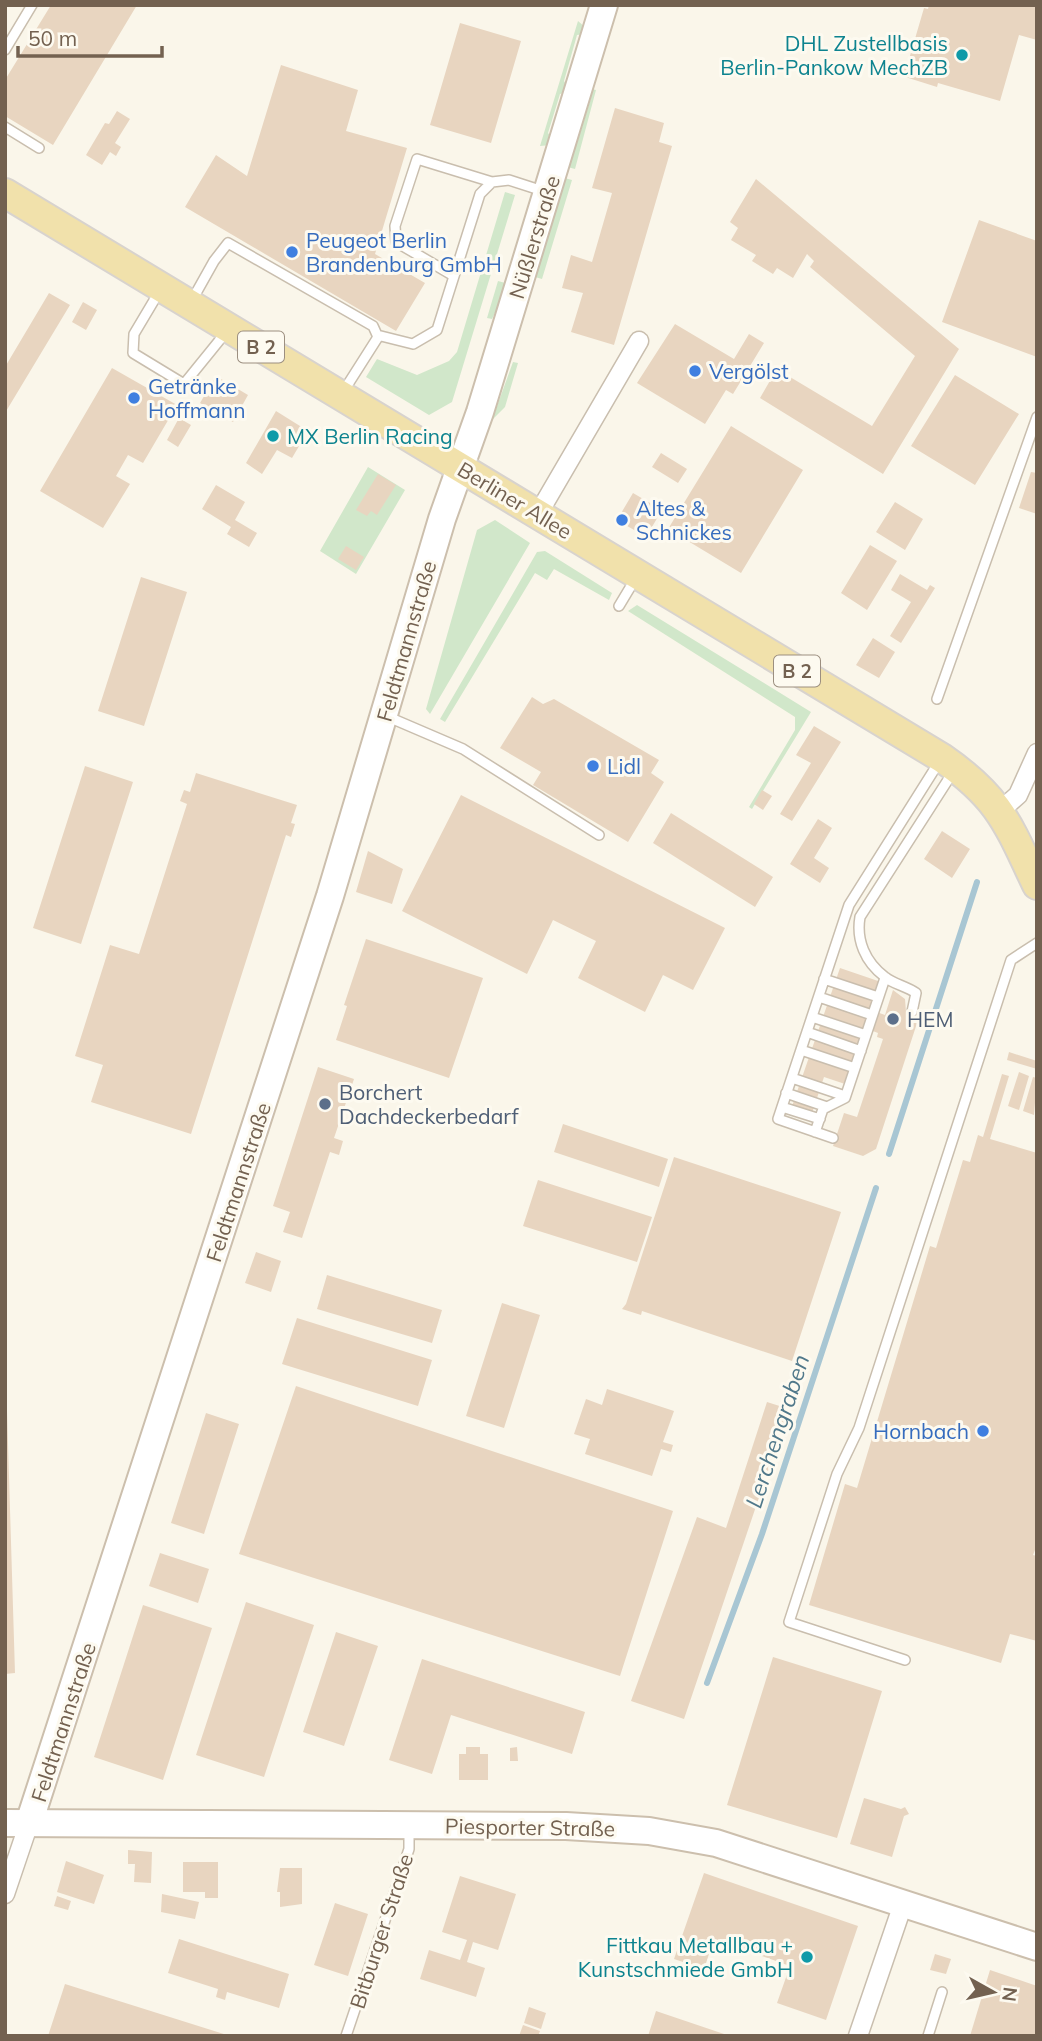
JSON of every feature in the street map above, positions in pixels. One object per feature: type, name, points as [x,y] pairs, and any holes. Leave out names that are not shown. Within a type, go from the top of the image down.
[{"type":"main road","name":"Berliner Allee","points":[[5,192],[949,763],[981,786],[1004,818]]},
{"type":"main road","name":"B 2","points":[[1004,818],[1037,885]]},
{"type":"street","name":"Nüßlerstraße","points":[[461,468],[604,5]]},
{"type":"street","points":[[538,514],[639,341]]},
{"type":"street","name":"Feldtmannstraße","points":[[5,1894],[17,1823],[325,913],[442,519],[461,468]]},
{"type":"street","points":[[1004,818],[1037,753]]},
{"type":"street","name":"Piesporter Straße","points":[[17,1823],[566,1826],[657,1832],[764,1857],[1037,1947]]},
{"type":"street","points":[[858,2036],[903,1904]]},
{"type":"lane","points":[[5,50],[32,5]]},
{"type":"lane","points":[[5,127],[39,148]]},
{"type":"lane","points":[[454,276],[396,242],[395,226],[416,159],[492,182],[509,180],[548,192]]},
{"type":"lane","points":[[377,335],[413,344],[438,330],[480,194],[492,182]]},
{"type":"lane","points":[[190,304],[214,261],[228,243],[373,326],[377,335]]},
{"type":"lane","points":[[162,287],[134,334],[133,353],[184,384],[229,328]]},
{"type":"lane","points":[[341,395],[377,335]]},
{"type":"lane","points":[[937,699],[1037,417]]},
{"type":"lane","points":[[619,606],[638,575]]},
{"type":"lane","points":[[384,716],[463,749],[599,835]]},
{"type":"lane","points":[[912,1012],[916,993],[885,978],[858,944],[860,917],[936,793],[949,763]]},
{"type":"lane","points":[[833,1138],[778,1119],[786,1093],[849,905],[949,763]]},
{"type":"lane","points":[[905,1660],[789,1622],[837,1474],[859,1428],[1011,960],[1037,943]]},
{"type":"lane","points":[[815,1132],[827,1107],[845,1096],[885,978]]},
{"type":"lane","points":[[824,979],[878,997]]},
{"type":"lane","points":[[819,997],[872,1016]]},
{"type":"lane","points":[[812,1017],[866,1035]]},
{"type":"lane","points":[[807,1032],[861,1051]]},
{"type":"lane","points":[[801,1050],[855,1068]]},
{"type":"lane","points":[[792,1078],[845,1096]]},
{"type":"lane","points":[[786,1093],[827,1107]]},
{"type":"lane","points":[[782,1107],[820,1119]]},
{"type":"lane","name":"Bitburger Straße","points":[[346,2036],[409,1849],[409,1825]]},
{"type":"lane","points":[[928,2036],[942,1992]]},
{"type":"green space","points":[[578,21],[586,28],[584,34],[577,35],[564,81],[567,92],[560,94],[548,133],[553,139],[551,145],[540,146]]},
{"type":"green space","points":[[588,88],[596,90],[575,169],[564,166],[571,142],[578,140],[591,98]]},
{"type":"green space","points":[[561,177],[572,180],[542,279],[535,277],[538,258]]},
{"type":"green space","points":[[505,192],[515,195],[452,402],[429,415],[366,377],[377,359],[417,375],[449,361],[457,352]]},
{"type":"green space","points":[[498,281],[509,284],[492,319],[487,318]]},
{"type":"green space","points":[[513,362],[518,363],[505,407],[492,420]]},
{"type":"green space","points":[[368,467],[405,490],[356,574],[320,551]]},
{"type":"green space","points":[[495,520],[530,543],[430,714],[426,709],[477,530]]},
{"type":"green space","points":[[545,551],[612,593],[609,600],[554,569],[547,580],[535,573],[445,722],[440,719],[537,552]]},
{"type":"green space","points":[[637,605],[811,712],[752,809],[749,807],[795,730],[795,717],[628,611]]},
{"type":"building","points":[[51,5],[137,5],[53,145],[5,116],[5,80]]},
{"type":"building","name":"DHL Zustellbasis Berlin-Pankow MechZB","points":[[929,5],[1037,5],[1037,40],[1019,35],[1000,101],[938,83],[937,87],[899,75],[902,65],[907,66],[924,8],[928,9]]},
{"type":"building","points":[[460,23],[521,41],[491,143],[430,125]]},
{"type":"building","points":[[281,65],[358,90],[346,131],[407,148],[375,254],[425,283],[396,331],[185,207],[216,155],[247,176]]},
{"type":"building","points":[[615,108],[664,123],[659,142],[672,146],[614,345],[571,332],[583,293],[562,288],[571,255],[592,262],[612,193],[592,188]]},
{"type":"building","points":[[117,111],[130,119],[115,143],[121,147],[116,156],[110,152],[102,165],[86,155],[105,123],[109,124]]},
{"type":"building","points":[[756,179],[959,349],[883,474],[760,398],[775,372],[780,371],[872,426],[915,356],[810,267],[814,261],[807,254],[793,278],[777,268],[773,274],[752,261],[756,255],[731,240],[738,228],[730,222]]},
{"type":"building","points":[[979,220],[1037,241],[1037,357],[942,322]]},
{"type":"building","points":[[49,293],[70,305],[5,413],[5,367]]},
{"type":"building","points":[[83,302],[97,310],[86,330],[72,322]]},
{"type":"building","name":"Vergölst","points":[[675,324],[734,359],[749,334],[764,343],[733,394],[726,390],[705,424],[637,383]]},
{"type":"building","points":[[112,368],[177,405],[143,463],[128,455],[116,476],[130,484],[103,528],[40,491]]},
{"type":"building","points":[[955,375],[1019,414],[975,485],[911,446]]},
{"type":"building","points":[[216,376],[248,395],[233,422],[200,403]]},
{"type":"building","name":"MX Berlin Racing","points":[[276,411],[308,431],[292,458],[277,450],[262,474],[246,463]]},
{"type":"building","points":[[179,418],[191,425],[178,447],[167,440]]},
{"type":"building","points":[[731,426],[803,470],[741,573],[668,529]]},
{"type":"building","points":[[661,453],[687,469],[678,483],[652,467]]},
{"type":"building","points":[[1031,472],[1037,473],[1037,514],[1019,508]]},
{"type":"building","points":[[378,474],[396,485],[377,515],[371,511],[367,516],[356,510]]},
{"type":"building","points":[[216,485],[245,502],[235,520],[257,533],[249,547],[227,534],[231,527],[202,509]]},
{"type":"building","points":[[633,493],[662,510],[646,537],[617,520]]},
{"type":"building","points":[[895,502],[923,519],[905,550],[876,532]]},
{"type":"building","points":[[870,545],[897,561],[867,610],[841,593]]},
{"type":"building","points":[[346,546],[364,557],[356,570],[338,559]]},
{"type":"building","points":[[900,574],[927,590],[930,585],[935,588],[901,643],[890,636],[911,602],[891,590]]},
{"type":"building","points":[[141,577],[187,592],[144,726],[98,711]]},
{"type":"building","points":[[873,638],[895,652],[879,678],[856,665]]},
{"type":"building","name":"Lidl","points":[[532,697],[543,704],[554,699],[659,760],[651,773],[664,782],[628,842],[533,785],[541,772],[500,748]]},
{"type":"building","points":[[814,726],[841,742],[792,821],[780,814],[811,763],[796,755]]},
{"type":"building","points":[[85,766],[133,782],[81,944],[33,928]]},
{"type":"building","points":[[196,773],[297,805],[291,823],[295,824],[291,837],[286,835],[191,1134],[91,1102],[103,1065],[75,1056],[110,945],[139,954],[187,804],[180,801],[184,790],[190,792]]},
{"type":"building","points":[[762,790],[772,796],[763,810],[754,804]]},
{"type":"building","points":[[461,795],[725,928],[693,990],[663,975],[645,1012],[578,978],[596,941],[553,920],[527,974],[402,911]]},
{"type":"building","points":[[671,813],[773,877],[755,907],[653,843]]},
{"type":"building","points":[[818,819],[832,828],[814,858],[829,868],[820,883],[790,864]]},
{"type":"building","points":[[942,831],[970,849],[952,878],[924,859]]},
{"type":"building","points":[[368,851],[403,869],[392,904],[356,892]]},
{"type":"building","points":[[366,939],[483,978],[449,1078],[336,1040],[347,1006],[344,1005]]},
{"type":"building","points":[[840,968],[881,982],[871,1010],[885,1015],[893,990],[905,999],[906,1012],[919,1017],[876,1149],[863,1156],[833,1146],[844,1113],[857,1117],[883,1039],[877,1037],[878,1033],[865,1028],[845,1084],[824,1077],[810,1119],[790,1112]]},
{"type":"building","points":[[1009,1052],[1037,1061],[1037,1069],[1007,1060]]},
{"type":"building","points":[[318,1067],[354,1079],[334,1138],[343,1141],[339,1155],[330,1152],[302,1238],[283,1232],[290,1212],[273,1206]]},
{"type":"building","points":[[1019,1072],[1029,1076],[1019,1110],[1008,1106]]},
{"type":"building","points":[[1002,1074],[1009,1076],[990,1139],[1037,1153],[1037,1545],[1033,1555],[1037,1556],[1037,1641],[1010,1634],[1001,1663],[809,1605],[845,1484],[857,1488],[930,1246],[936,1248],[963,1160],[970,1162],[978,1135],[983,1137]]},
{"type":"building","points":[[1033,1077],[1037,1078],[1034,1115],[1023,1111]]},
{"type":"building","points":[[563,1124],[668,1159],[659,1187],[554,1152]]},
{"type":"building","points":[[674,1157],[841,1212],[792,1361],[642,1311],[641,1315],[622,1309],[626,1304]]},
{"type":"building","points":[[538,1180],[652,1217],[637,1262],[523,1226]]},
{"type":"building","points":[[256,1252],[281,1261],[271,1292],[245,1283]]},
{"type":"building","points":[[327,1275],[442,1310],[432,1343],[317,1309]]},
{"type":"building","points":[[502,1303],[540,1315],[504,1428],[466,1416]]},
{"type":"building","points":[[297,1318],[432,1360],[418,1406],[282,1364]]},
{"type":"building","points":[[5,1345],[15,1673],[5,1674]]},
{"type":"building","points":[[296,1386],[673,1511],[620,1676],[239,1554]]},
{"type":"building","points":[[607,1389],[674,1411],[663,1442],[673,1445],[671,1452],[661,1449],[652,1476],[585,1454],[590,1439],[574,1434],[586,1399],[602,1405]]},
{"type":"building","points":[[767,1402],[789,1409],[684,1719],[631,1701],[697,1517],[726,1528]]},
{"type":"building","points":[[206,1413],[239,1424],[204,1534],[171,1523]]},
{"type":"building","points":[[160,1553],[209,1569],[198,1603],[149,1586]]},
{"type":"building","points":[[246,1602],[314,1625],[264,1777],[196,1755]]},
{"type":"building","points":[[143,1605],[212,1628],[163,1780],[94,1757]]},
{"type":"building","points":[[336,1632],[378,1646],[344,1746],[303,1732]]},
{"type":"building","points":[[773,1657],[882,1691],[837,1838],[727,1805]]},
{"type":"building","points":[[422,1659],[585,1712],[572,1754],[451,1715],[432,1774],[389,1760]]},
{"type":"building","points":[[466,1747],[480,1747],[480,1754],[488,1754],[488,1780],[459,1780],[459,1754],[466,1754]]},
{"type":"building","points":[[517,1747],[518,1761],[510,1761],[510,1748]]},
{"type":"building","points":[[864,1798],[901,1809],[905,1807],[909,1814],[904,1816],[892,1857],[850,1844]]},
{"type":"building","points":[[128,1850],[152,1852],[151,1883],[134,1882],[135,1864],[128,1864]]},
{"type":"building","points":[[66,1861],[104,1875],[94,1904],[57,1892]]},
{"type":"building","points":[[183,1862],[218,1862],[218,1898],[205,1898],[205,1892],[183,1892]]},
{"type":"building","points":[[280,1868],[302,1868],[302,1904],[280,1907],[280,1892],[277,1892]]},
{"type":"building","name":"Fittkau Metallbau + Kunstschmiede GmbH","points":[[704,1873],[858,1926],[826,2020],[777,2003],[790,1966],[714,1939],[704,1969],[674,1959]]},
{"type":"building","points":[[460,1876],[516,1894],[498,1950],[473,1942],[467,1962],[485,1968],[476,1997],[420,1979],[429,1950],[460,1960],[467,1940],[442,1932]]},
{"type":"building","points":[[162,1894],[199,1902],[195,1919],[161,1912]]},
{"type":"building","points":[[57,1896],[71,1901],[68,1910],[54,1906]]},
{"type":"building","points":[[335,1903],[368,1914],[348,1976],[314,1965]]},
{"type":"building","points":[[179,1939],[289,1974],[279,2008],[227,1992],[225,2000],[216,1997],[218,1989],[168,1973]]},
{"type":"building","points":[[935,1954],[951,1959],[946,1974],[930,1970]]},
{"type":"building","points":[[990,1970],[1037,1986],[1037,2036],[970,2036]]},
{"type":"building","points":[[65,1984],[227,2035],[227,2036],[48,2036]]},
{"type":"building","points":[[529,2007],[546,2013],[541,2029],[524,2023]]},
{"type":"building","points":[[656,2011],[727,2035],[727,2036],[648,2036]]},
{"type":"building","points":[[523,2025],[540,2031],[538,2036],[519,2036]]},
{"type":"waterway","name":"Lerchengraben","points":[[889,1154],[977,882]]},
{"type":"waterway","name":"Lerchengraben","points":[[707,1683],[762,1534],[876,1188]]},
{"type":"place","name":"DHL Zustellbasis Berlin-Pankow MechZB","points":[[962,55]]},
{"type":"place","name":"Peugeot Berlin Brandenburg GmbH","points":[[292,252]]},
{"type":"place","name":"Vergölst","points":[[695,371]]},
{"type":"place","name":"Getränke Hoffmann","points":[[134,398]]},
{"type":"place","name":"MX Berlin Racing","points":[[273,436]]},
{"type":"place","name":"Altes & Schnickes","points":[[622,520]]},
{"type":"place","name":"Lidl","points":[[593,766]]},
{"type":"place","name":"HEM","points":[[893,1019]]},
{"type":"place","name":"Borchert Dachdeckerbedarf","points":[[325,1104]]},
{"type":"place","name":"Hornbach","points":[[983,1431]]},
{"type":"place","name":"Fittkau Metallbau + Kunstschmiede GmbH","points":[[807,1957]]}]
